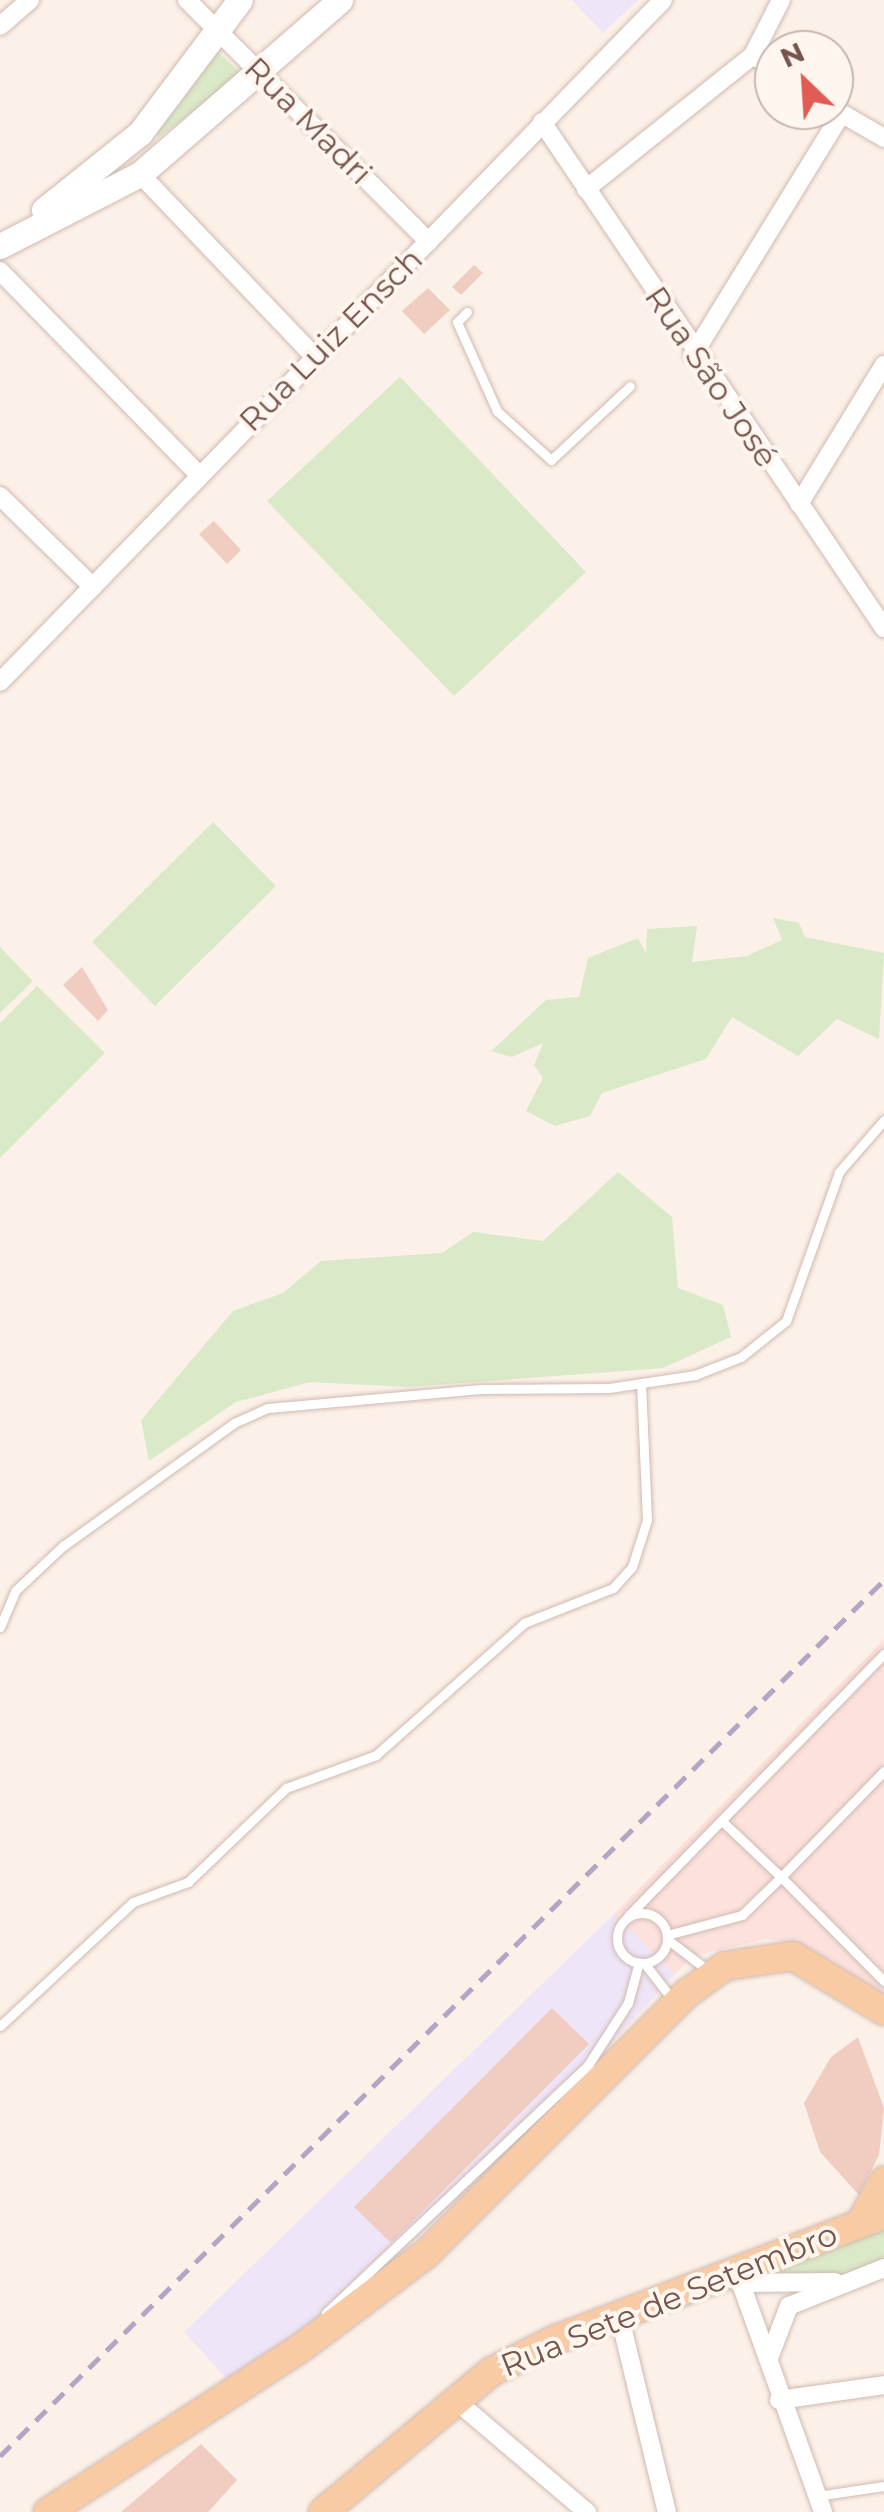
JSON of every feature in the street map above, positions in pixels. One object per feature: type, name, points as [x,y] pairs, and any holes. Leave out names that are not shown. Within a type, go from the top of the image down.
[{"type":"main road","points":[[48,2512],[302,2347],[426,2254],[675,2006],[712,1974],[755,1956],[793,1956],[882,2007]]},
{"type":"main road","points":[[873,2219],[884,2181]]},
{"type":"main road","name":"Rua Sete de Setembro","points":[[326,2511],[454,2398],[492,2372],[619,2314],[738,2276],[873,2219]]},
{"type":"main road","points":[[76,2512],[97,2481]]},
{"type":"street","points":[[0,26],[30,0]]},
{"type":"street","name":"Rua Madri","points":[[188,0],[429,242]]},
{"type":"street","points":[[0,246],[140,133],[240,0]]},
{"type":"street","points":[[0,246],[140,174],[262,75],[340,0]]},
{"type":"street","name":"Rua Luiz Ensch","points":[[0,682],[93,587],[196,472],[429,242],[663,0]]},
{"type":"street","points":[[586,189],[753,55],[781,0]]},
{"type":"street","points":[[854,120],[884,138]]},
{"type":"street","name":"Rua São José","points":[[542,122],[692,355],[884,628]]},
{"type":"street","points":[[692,355],[827,130]]},
{"type":"street","points":[[140,133],[160,157]]},
{"type":"street","points":[[140,174],[315,357]]},
{"type":"street","points":[[0,271],[196,472]]},
{"type":"street","points":[[799,504],[884,365]]},
{"type":"street","points":[[0,496],[93,587]]},
{"type":"street","points":[[768,2358],[789,2306],[884,2268]]},
{"type":"street","points":[[820,2504],[779,2400],[738,2276],[845,2283],[884,2278]]},
{"type":"street","points":[[619,2314],[666,2512]]},
{"type":"street","points":[[779,2400],[884,2385]]},
{"type":"street","points":[[454,2398],[587,2512]]},
{"type":"lane","points":[[467,312],[457,322],[497,411],[551,460],[630,386]]},
{"type":"lane","points":[[0,1628],[15,1592],[63,1546],[234,1423],[268,1408],[641,1383],[741,1357],[786,1320],[839,1172],[884,1120]]},
{"type":"lane","points":[[0,2026],[133,1902],[188,1882],[286,1788],[376,1755],[524,1623],[613,1588],[632,1567],[648,1520],[641,1383]]},
{"type":"lane","points":[[675,2006],[641,1962],[618,1946],[628,1916],[884,1654]]},
{"type":"lane","points":[[667,1937],[733,1920],[781,1877],[884,1770]]},
{"type":"lane","points":[[722,1821],[781,1877],[882,2007]]},
{"type":"lane","points":[[628,1916],[653,1915],[667,1937],[712,1974]]},
{"type":"lane","points":[[641,1962],[658,1956],[667,1937]]},
{"type":"lane","points":[[302,2347],[354,2284],[588,2064],[628,2004],[641,1962]]},
{"type":"lane","points":[[820,2504],[884,2486]]},
{"type":"shaded area","points":[[572,0],[638,0],[603,33]]},
{"type":"shaded area","points":[[884,1639],[884,1997],[798,1944],[766,1939],[693,1956],[675,1974],[614,1914]]},
{"type":"shaded area","points":[[614,1914],[675,1974],[545,2116],[343,2306],[227,2379],[184,2332]]},
{"type":"green space","points":[[218,52],[242,74],[158,138],[155,123]]},
{"type":"green space","points":[[400,377],[586,572],[454,696],[267,501]]},
{"type":"green space","points":[[213,822],[276,886],[155,1006],[92,942]]},
{"type":"green space","points":[[773,918],[799,923],[805,937],[884,953],[879,1039],[837,1019],[798,1056],[732,1017],[706,1059],[602,1093],[590,1116],[555,1126],[526,1111],[543,1078],[534,1065],[543,1043],[512,1057],[491,1051],[546,1000],[579,997],[588,958],[638,938],[646,953],[647,929],[697,926],[692,962],[747,956],[782,940]]},
{"type":"green space","points":[[0,947],[33,981],[0,1013]]},
{"type":"green space","points":[[37,986],[105,1053],[0,1158],[0,1023]]},
{"type":"green space","points":[[618,1172],[672,1217],[678,1288],[723,1305],[731,1337],[663,1368],[408,1387],[310,1382],[236,1402],[149,1461],[141,1420],[233,1311],[283,1293],[321,1261],[442,1253],[473,1232],[543,1241]]},
{"type":"green space","points":[[884,2230],[884,2261],[841,2278],[764,2271]]},
{"type":"building","points":[[474,265],[483,273],[461,295],[452,287]]},
{"type":"building","points":[[428,288],[450,310],[424,334],[402,311]]},
{"type":"building","points":[[214,521],[241,550],[227,564],[199,534]]},
{"type":"building","points":[[82,967],[108,1010],[98,1021],[63,985]]},
{"type":"building","points":[[552,2008],[589,2044],[391,2243],[354,2207]]},
{"type":"building","points":[[858,2037],[884,2108],[879,2155],[859,2195],[820,2152],[804,2103],[831,2057]]},
{"type":"building","points":[[201,2444],[237,2480],[208,2512],[121,2512]]},
{"type":"railway","points":[[0,2456],[884,1580]]}]
